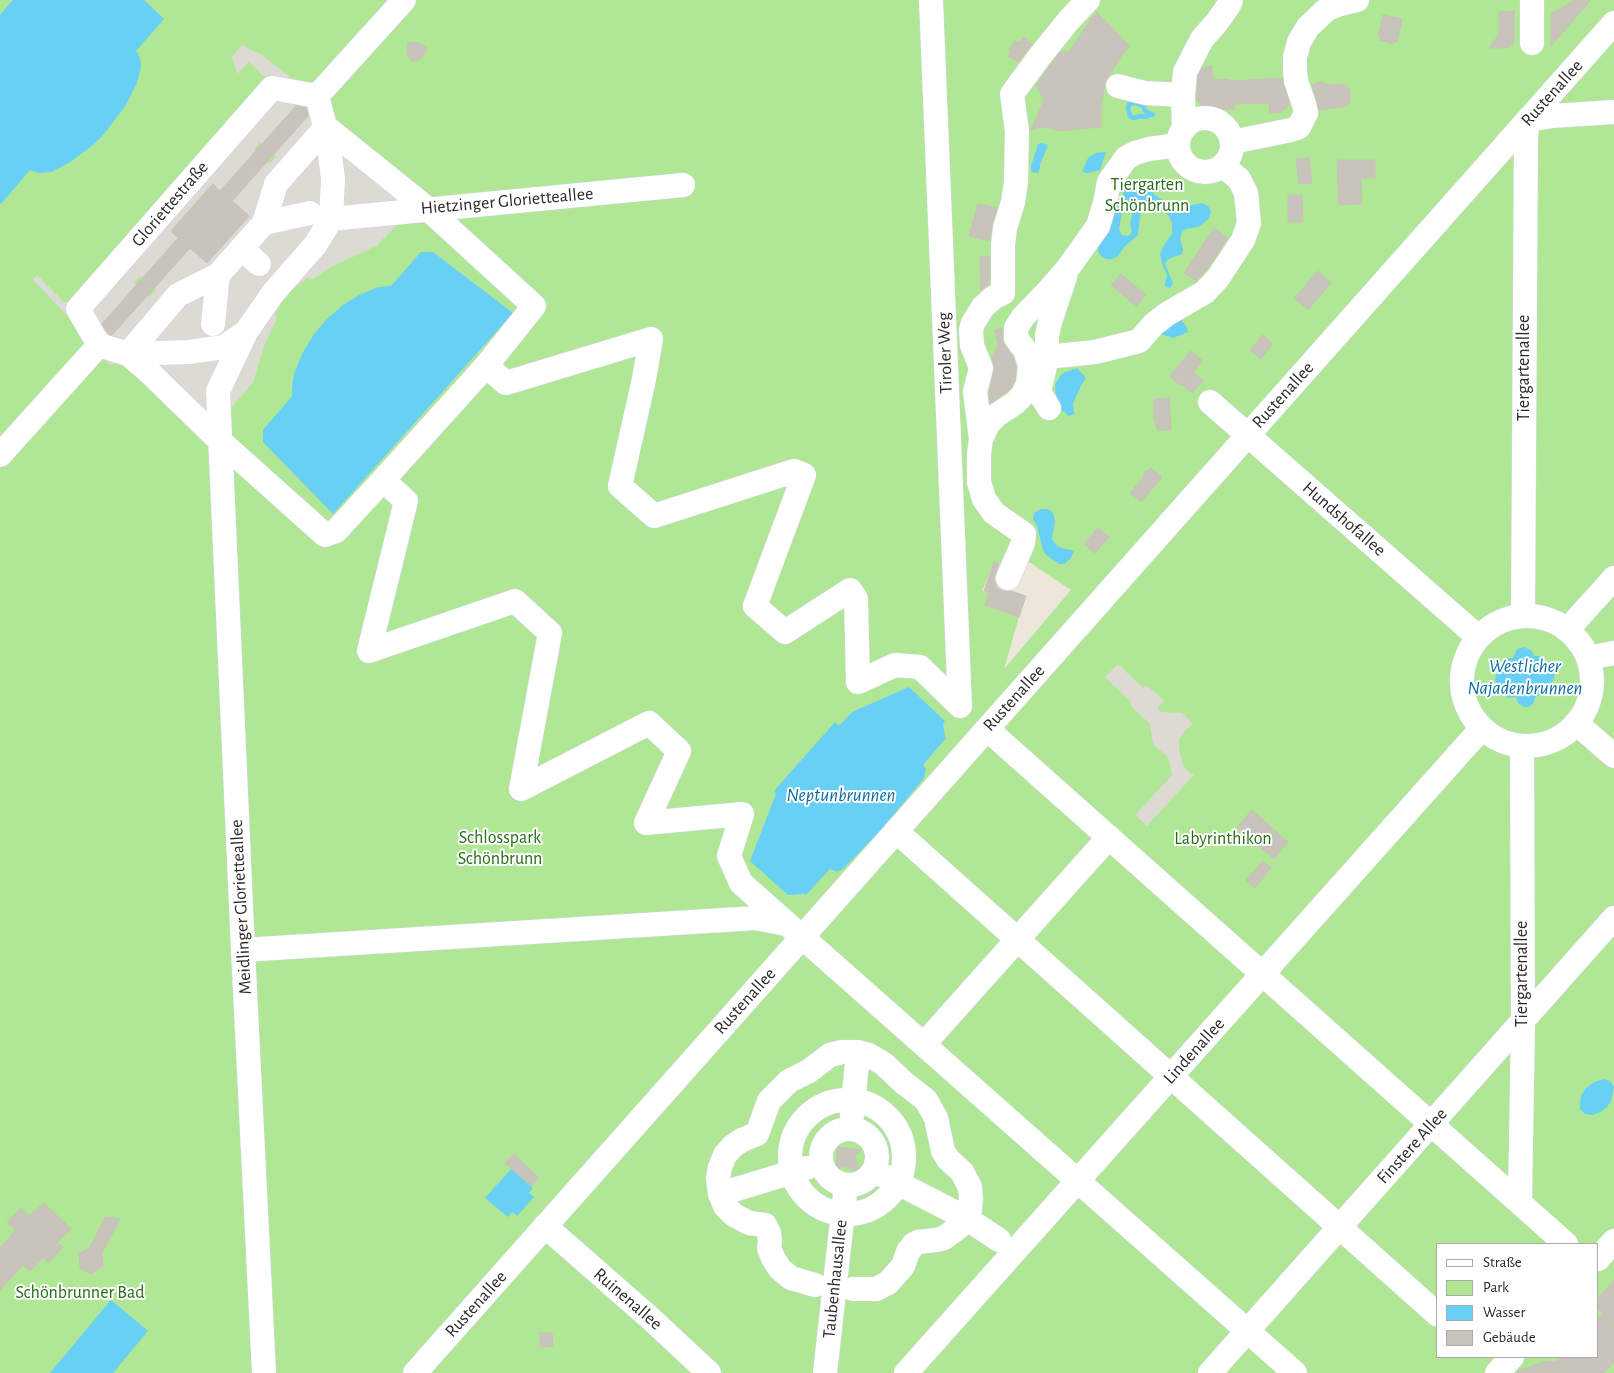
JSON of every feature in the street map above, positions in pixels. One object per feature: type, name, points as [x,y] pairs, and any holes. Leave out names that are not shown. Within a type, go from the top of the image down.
[{"type":"street","points":[[212,334],[224,347],[246,332],[268,272],[316,244],[322,213],[333,179],[326,126],[318,96],[404,0]]},
{"type":"street","name":"Tiroler Weg","points":[[486,366],[506,383],[651,339],[620,486],[654,516],[794,471],[804,474],[755,606],[785,632],[850,590],[856,598],[858,682],[895,665],[920,667],[960,706],[930,0]]},
{"type":"street","points":[[1008,578],[1023,543],[1024,534],[994,513],[984,499],[979,482],[982,439],[975,392],[981,368],[972,345],[971,330],[983,307],[993,298],[1003,294],[1003,245],[1005,228],[1013,202],[1017,167],[1017,131],[1012,94],[1069,20],[1088,0]]},
{"type":"street","points":[[982,439],[988,424],[997,415],[1015,403],[1028,384],[1030,365],[1025,350],[1016,338],[1018,323],[1068,268],[1098,226],[1109,182],[1126,158],[1134,153],[1181,137],[1190,123],[1208,118],[1217,121],[1230,133],[1232,151],[1228,160],[1215,171],[1206,173],[1190,168],[1180,154],[1181,137],[1183,95],[1185,72],[1202,39],[1217,22],[1231,0]]},
{"type":"street","points":[[1232,142],[1298,127],[1306,114],[1294,69],[1299,42],[1308,26],[1327,9],[1357,0]]},
{"type":"street","points":[[1532,0],[1532,43]]},
{"type":"street","name":"Rustenallee","points":[[415,1373],[545,1226],[795,931],[896,831],[1614,23]]},
{"type":"street","points":[[1118,86],[1145,93],[1183,95]]},
{"type":"street","name":"Gloriettestraße","points":[[99,345],[78,309],[272,88],[318,96]]},
{"type":"street","points":[[1528,120],[1552,116],[1614,112]]},
{"type":"street","name":"Tiergartenallee","points":[[1523,616],[1526,147],[1528,120]]},
{"type":"street","points":[[128,354],[220,441],[325,535],[336,531],[486,366],[534,306],[428,209],[326,126]]},
{"type":"street","points":[[128,354],[178,295],[218,275],[264,223],[276,184],[326,126]]},
{"type":"street","points":[[1047,356],[1144,347],[1154,324],[1167,314],[1205,292],[1218,278],[1243,240],[1249,223],[1246,193],[1239,179],[1223,166]]},
{"type":"street","name":"Hietzinger Glorietteallee","points":[[264,223],[322,213],[428,209],[683,185]]},
{"type":"street","points":[[242,248],[268,272]]},
{"type":"street","points":[[1049,408],[1039,392],[1047,356],[1047,335],[1050,322],[1068,268]]},
{"type":"street","points":[[0,455],[99,345],[128,354],[189,352],[212,334],[218,275]]},
{"type":"street","name":"Meidlinger Glorietteallee","points":[[246,332],[218,391],[242,950],[264,1373]]},
{"type":"street","name":"Hundshofallee","points":[[1210,402],[1478,637]]},
{"type":"street","points":[[383,480],[406,501],[369,651],[515,601],[550,633],[521,789],[649,723],[679,751],[646,823],[742,814],[729,856],[740,882],[1295,1373]]},
{"type":"street","points":[[1567,630],[1614,578]]},
{"type":"street","points":[[1523,616],[1537,616],[1552,620],[1567,630],[1582,645],[1588,658],[1592,682],[1587,705],[1576,723],[1562,735],[1551,741],[1537,745],[1522,746],[1509,744],[1482,728],[1468,710],[1462,691],[1462,674],[1468,652],[1478,637],[1498,622],[1523,616]]},
{"type":"street","points":[[1588,658],[1614,653]]},
{"type":"street","points":[[1576,723],[1614,756]]},
{"type":"street","name":"Lindenallee","points":[[906,1373],[1482,728]]},
{"type":"street","points":[[987,729],[1565,1243]]},
{"type":"street","name":"Tiergartenallee","points":[[1520,1203],[1522,746]]},
{"type":"street","points":[[896,831],[1436,1313]]},
{"type":"street","points":[[924,1044],[1109,838]]},
{"type":"street","points":[[242,950],[756,918],[795,931]]},
{"type":"street","name":"Finstere Allee","points":[[1210,1373],[1614,918]]},
{"type":"street","points":[[815,1285],[791,1278],[780,1269],[769,1248],[769,1233],[765,1225],[749,1223],[734,1215],[725,1206],[720,1194],[718,1178],[725,1155],[733,1146],[757,1134],[769,1101],[789,1081],[809,1071],[830,1056],[842,1052],[858,1052],[869,1055],[884,1064],[926,1100],[936,1118],[943,1151],[962,1172],[970,1187],[970,1210],[966,1218],[954,1231],[944,1238],[914,1244],[908,1252],[903,1266],[888,1283],[876,1289],[853,1289]]},
{"type":"street","points":[[851,1129],[858,1052]]},
{"type":"street","points":[[853,1101],[872,1106],[888,1118],[899,1134],[902,1144],[903,1164],[897,1183],[886,1198],[870,1209],[851,1214],[842,1214],[831,1212],[813,1203],[800,1190],[792,1172],[790,1152],[796,1133],[802,1123],[819,1108],[836,1102],[853,1101]]},
{"type":"street","points":[[763,1115],[796,1133]]},
{"type":"street","points":[[842,1130],[860,1131],[868,1136],[874,1144],[877,1153],[873,1171],[864,1180],[855,1184],[846,1185],[834,1181],[822,1164],[823,1146],[834,1133],[842,1130]]},
{"type":"street","points":[[902,1144],[938,1132]]},
{"type":"street","points":[[720,1194],[822,1164]]},
{"type":"street","points":[[873,1171],[966,1218],[999,1240]]},
{"type":"street","name":"Taubenhausallee","points":[[825,1373],[846,1185]]},
{"type":"street","name":"Ruinenallee","points":[[545,1226],[650,1318],[709,1373]]},
{"type":"street","points":[[1599,1258],[1614,1241]]},
{"type":"green space","name":"Schlosspark Schönbrunn","points":[[0,0],[1614,0],[1614,1373],[0,1373]],"holes":[[[1029,562],[1071,590],[1004,669],[1019,617],[1011,614],[989,593],[982,591],[994,563],[1016,571]]]},
{"type":"shaded area","points":[[242,45],[262,55],[294,80],[305,85],[315,82],[332,97],[330,104],[335,118],[420,195],[406,216],[376,246],[331,267],[311,280],[308,277],[290,292],[281,303],[275,315],[277,318],[264,346],[253,383],[227,412],[227,445],[135,371],[122,365],[109,364],[81,333],[78,327],[33,280],[37,275],[63,301],[71,302],[164,202],[164,192],[173,181],[181,182],[270,82],[249,62],[237,74],[232,57]],"holes":[[[301,101],[312,111],[274,154],[276,156],[270,163],[267,161],[232,201],[249,216],[207,263],[190,248],[154,288],[156,290],[150,297],[148,295],[111,336],[101,326],[136,285],[134,283],[140,276],[143,278],[178,238],[171,231],[212,184],[220,191],[256,151],[254,149],[260,142],[262,144]]]},
{"type":"shaded area","points":[[1118,664],[1143,688],[1146,685],[1164,700],[1157,708],[1161,712],[1182,713],[1193,724],[1184,732],[1179,740],[1179,748],[1183,765],[1194,775],[1147,826],[1135,815],[1172,775],[1168,757],[1153,744],[1150,724],[1105,677]]},
{"type":"water","points":[[13,0],[144,0],[164,19],[136,51],[140,58],[141,67],[137,83],[126,105],[104,134],[69,163],[51,172],[39,173],[30,170],[1,204],[0,15]]},
{"type":"water","points":[[1038,144],[1048,145],[1038,173],[1032,172],[1031,166]]},
{"type":"water","points":[[1106,152],[1100,170],[1088,173],[1082,172],[1088,158],[1096,153]]},
{"type":"water","points":[[1136,179],[1144,183],[1155,195],[1167,203],[1182,207],[1202,203],[1208,206],[1211,211],[1209,219],[1198,227],[1186,229],[1182,232],[1180,239],[1183,249],[1182,254],[1168,259],[1165,264],[1173,283],[1170,288],[1165,286],[1167,275],[1160,254],[1172,234],[1172,223],[1169,216],[1154,204],[1147,203],[1141,208],[1138,235],[1125,246],[1118,256],[1106,259],[1098,251],[1098,245],[1113,220],[1115,205],[1123,196],[1126,183]],"holes":[[[1125,207],[1131,209],[1130,224],[1132,231],[1130,235],[1122,235],[1119,230],[1122,212]]]},
{"type":"water","points":[[421,252],[433,252],[513,313],[333,514],[263,442],[263,430],[292,396],[294,374],[302,354],[314,334],[326,320],[343,305],[359,295],[378,287],[391,286]]},
{"type":"water","points":[[1181,320],[1188,332],[1173,338],[1161,334],[1168,327]]},
{"type":"water","points":[[1077,368],[1086,378],[1073,403],[1075,414],[1068,416],[1061,410],[1055,385],[1063,373]]},
{"type":"water","points":[[1041,509],[1048,509],[1053,513],[1055,521],[1052,539],[1057,546],[1074,552],[1064,564],[1059,564],[1047,556],[1043,550],[1037,526],[1033,519],[1034,513]]},
{"type":"water","name":"Westlicher Najadenbrunnen","points":[[1524,647],[1532,651],[1534,656],[1543,656],[1544,665],[1552,669],[1555,674],[1553,681],[1545,686],[1546,695],[1536,696],[1533,704],[1528,707],[1518,703],[1516,697],[1507,698],[1506,689],[1497,685],[1495,679],[1497,673],[1505,668],[1504,659],[1513,658],[1517,649]]},
{"type":"water","name":"Neptunbrunnen","points":[[909,687],[945,721],[943,724],[946,738],[923,765],[926,769],[924,778],[879,832],[843,869],[837,872],[830,869],[806,895],[788,895],[750,861],[776,794],[774,791],[835,722],[839,726],[852,712]]},
{"type":"water","points":[[1605,1079],[1611,1082],[1614,1087],[1611,1101],[1601,1112],[1592,1115],[1585,1114],[1580,1109],[1580,1103],[1585,1089],[1594,1082]]},
{"type":"water","points":[[511,1169],[533,1188],[529,1193],[534,1197],[517,1216],[512,1212],[508,1217],[485,1198]]},
{"type":"water","points":[[111,1300],[148,1331],[113,1373],[50,1373]]},
{"type":"building","points":[[1575,0],[1591,0],[1551,46],[1551,13]]},
{"type":"building","points":[[1514,11],[1514,43],[1508,48],[1489,48],[1499,34],[1499,12]]},
{"type":"building","points":[[1097,12],[1130,47],[1122,55],[1105,82],[1101,106],[1101,127],[1056,131],[1055,129],[1042,127],[1031,130],[1044,100],[1036,85],[1060,52],[1069,52]]},
{"type":"building","points":[[1383,15],[1402,19],[1397,42],[1395,41],[1394,44],[1380,40],[1381,38],[1378,37]]},
{"type":"building","points":[[1024,37],[1032,44],[1018,62],[1008,56],[1011,52],[1009,50],[1015,41],[1019,42]]},
{"type":"building","points":[[408,42],[419,43],[427,48],[422,58],[412,62],[407,53]]},
{"type":"building","points":[[1211,66],[1214,80],[1235,81],[1282,78],[1289,102],[1287,107],[1281,112],[1270,113],[1269,103],[1234,104],[1234,110],[1218,108],[1217,118],[1204,117],[1205,109],[1197,100],[1198,76],[1202,68]]},
{"type":"building","points":[[1319,82],[1331,85],[1346,85],[1349,89],[1350,102],[1347,106],[1319,110],[1312,86]]},
{"type":"building","points":[[296,106],[306,108],[308,116],[232,201],[249,216],[207,263],[190,248],[112,335],[109,334],[102,324],[178,238],[171,231],[213,184],[220,191]]},
{"type":"building","points":[[1309,158],[1312,183],[1299,184],[1296,159]]},
{"type":"building","points":[[1337,160],[1375,160],[1375,178],[1361,178],[1362,204],[1339,205]]},
{"type":"building","points":[[1288,195],[1302,195],[1303,222],[1288,222]]},
{"type":"building","points":[[978,204],[997,208],[989,241],[969,236]]},
{"type":"building","points":[[1214,228],[1228,238],[1207,269],[1196,281],[1184,273]]},
{"type":"building","points":[[989,256],[989,284],[981,290],[980,257]]},
{"type":"building","points":[[1318,271],[1331,283],[1308,310],[1294,298]]},
{"type":"building","points":[[1121,274],[1146,295],[1136,306],[1111,285]]},
{"type":"building","points":[[1002,328],[1002,338],[1005,346],[1013,356],[1016,367],[1015,380],[1011,388],[990,403],[989,393],[994,371],[992,358],[998,345],[995,330]]},
{"type":"building","points":[[1263,335],[1273,344],[1261,359],[1250,350]]},
{"type":"building","points":[[1191,351],[1203,361],[1193,372],[1203,381],[1192,393],[1170,376]]},
{"type":"building","points":[[1169,398],[1171,430],[1158,430],[1154,419],[1154,399]]},
{"type":"building","points":[[1151,468],[1162,477],[1141,502],[1130,493],[1143,478],[1144,473]]},
{"type":"building","points":[[1098,528],[1109,537],[1095,553],[1084,544]]},
{"type":"building","points":[[994,562],[999,564],[994,579],[997,587],[1003,591],[1011,591],[1026,596],[1019,617],[985,605],[989,593],[984,591]]},
{"type":"building","points":[[1252,810],[1288,842],[1274,859],[1237,827]]},
{"type":"building","points":[[1263,861],[1271,868],[1255,888],[1246,880]]},
{"type":"building","points":[[837,1147],[861,1150],[855,1156],[859,1173],[845,1166],[835,1170],[838,1155]]},
{"type":"building","points":[[514,1154],[539,1178],[531,1186],[505,1163]]},
{"type":"building","points":[[44,1203],[71,1229],[57,1243],[63,1247],[48,1263],[43,1258],[30,1271],[23,1265],[0,1290],[0,1248],[16,1230],[7,1222],[21,1208],[29,1216]]},
{"type":"building","points":[[105,1217],[120,1219],[102,1253],[103,1266],[91,1274],[80,1268],[79,1254],[90,1247]]},
{"type":"building","points":[[1614,1280],[1614,1362],[1604,1373],[1518,1373],[1518,1371],[1546,1361],[1555,1362],[1559,1358],[1599,1358],[1599,1318],[1603,1314],[1599,1310],[1599,1297]]},
{"type":"building","points":[[540,1333],[552,1333],[553,1346],[540,1347]]},
{"type":"waterway","points":[[1128,109],[1129,104],[1137,103],[1144,107],[1145,111],[1153,115]]},
{"type":"waterway","points":[[1128,109],[1130,116],[1133,118],[1150,115]]},
{"type":"park label","name":"Tiergarten Schönbrunn","points":[[1147,195]]},
{"type":"park label","name":"Labyrinthikon","points":[[1223,839]]},
{"type":"park label","name":"Schönbrunner Bad","points":[[80,1293]]}]
